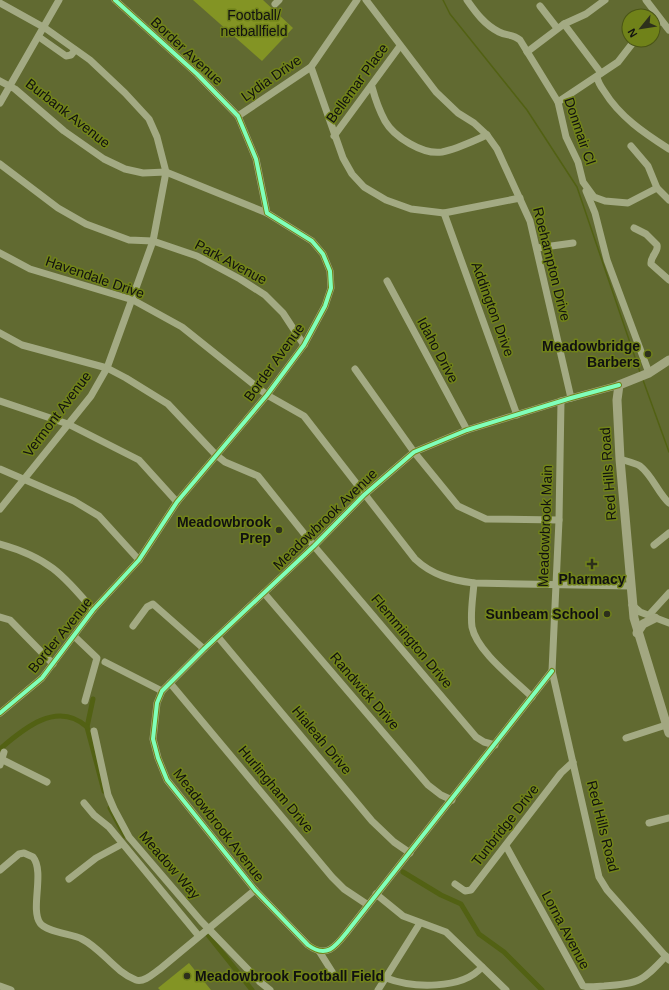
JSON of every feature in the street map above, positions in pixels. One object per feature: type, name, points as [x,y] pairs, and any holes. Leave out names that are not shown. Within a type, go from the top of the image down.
[{"type":"main road","points":[[619,385],[648,373],[669,360]]},
{"type":"main road","name":"Red Hills Road","points":[[619,385],[617,400],[620,459],[632,605],[637,633],[668,729]]},
{"type":"main road","points":[[637,633],[643,624],[652,616]]},
{"type":"street","points":[[0,103],[9,85],[45,28],[59,0]]},
{"type":"street","name":"Border Avenue","points":[[1,710],[42,678],[93,610],[139,560],[177,502],[215,454],[267,395],[304,345],[325,306],[332,288],[330,271],[323,254],[312,241],[267,214],[256,159],[238,116],[196,74],[115,0]]},
{"type":"street","name":"Lydia Drive","points":[[238,116],[311,67],[357,0]]},
{"type":"street","name":"Roehampton Drive","points":[[366,0],[441,98],[458,113],[474,123],[487,135],[497,149],[530,221],[571,398]]},
{"type":"street","name":"Donmair Cl","points":[[467,0],[485,22],[498,32],[514,35],[520,40],[558,102],[566,137],[578,162],[583,182],[594,197],[605,201],[628,203],[657,188]]},
{"type":"street","points":[[527,52],[557,28],[586,14],[605,0]]},
{"type":"street","name":"Vermont Avenue","points":[[0,3],[45,28],[110,78],[149,119],[157,137],[166,172],[153,241],[107,368],[91,396],[0,509]]},
{"type":"street","points":[[540,6],[557,28]]},
{"type":"street","points":[[661,23],[669,30]]},
{"type":"street","points":[[564,24],[599,75],[609,100],[618,111],[643,132],[669,149]]},
{"type":"street","points":[[39,37],[66,56],[71,55],[75,50]]},
{"type":"street","name":"Bellemar Place","points":[[334,136],[372,87],[400,46]]},
{"type":"street","points":[[558,102],[618,62],[629,48]]},
{"type":"street","points":[[311,67],[343,158],[352,174],[364,187],[386,200],[411,209],[444,213],[520,198]]},
{"type":"street","name":"Burbank Avenue","points":[[0,81],[9,85],[64,131],[104,158],[131,171],[166,172]]},
{"type":"street","points":[[372,87],[385,121],[392,129],[402,138],[429,152],[450,150],[487,135]]},
{"type":"street","points":[[631,146],[648,166],[657,188],[669,200]]},
{"type":"street","name":"Park Avenue","points":[[0,164],[58,208],[86,224],[129,240],[153,241],[196,256],[240,279],[265,295],[283,313],[304,345]]},
{"type":"street","points":[[166,172],[267,214]]},
{"type":"street","points":[[583,182],[595,213],[607,260],[648,373]]},
{"type":"street","name":"Addington Drive","points":[[444,213],[517,415]]},
{"type":"street","points":[[634,228],[646,234],[657,245],[657,249],[650,262],[669,280]]},
{"type":"street","points":[[537,248],[573,243]]},
{"type":"street","name":"Havendale Drive","points":[[0,253],[30,269],[132,300],[182,327],[267,395],[304,416],[364,495],[420,564],[434,573],[450,580],[474,583],[630,586]]},
{"type":"street","name":"Idaho Drive","points":[[387,281],[467,430]]},
{"type":"street","name":"Flemmington Drive","points":[[0,333],[22,346],[107,368],[126,378],[168,404],[215,454],[225,462],[258,476],[314,546],[476,737],[484,742],[495,745]]},
{"type":"street","points":[[355,369],[414,452],[458,506],[470,513],[486,519],[559,520]]},
{"type":"street","name":"Meadowbrook Avenue","points":[[319,951],[308,945],[255,890],[167,780],[158,758],[153,739],[157,703],[162,691],[204,649],[314,546],[364,495],[414,452],[467,430],[619,385]]},
{"type":"street","points":[[0,401],[68,424],[139,460],[177,502]]},
{"type":"street","name":"Meadowbrook Main","points":[[562,401],[559,520],[552,671],[565,723]]},
{"type":"street","points":[[620,459],[639,465],[645,471],[659,493],[669,503]]},
{"type":"street","points":[[0,469],[74,501],[99,516],[139,560]]},
{"type":"street","points":[[654,545],[669,533]]},
{"type":"street","points":[[0,544],[20,549],[56,569],[93,610]]},
{"type":"street","points":[[474,583],[472,627],[476,636],[485,650],[532,697]]},
{"type":"street","name":"Randwick Drive","points":[[264,593],[428,784],[441,795],[452,800]]},
{"type":"street","points":[[652,616],[669,593]]},
{"type":"street","points":[[133,626],[147,607],[154,604],[204,649]]},
{"type":"street","points":[[632,605],[669,623]]},
{"type":"street","points":[[0,616],[10,620],[53,664]]},
{"type":"street","points":[[74,636],[97,658],[85,701]]},
{"type":"street","name":"Hialeah Drive","points":[[218,637],[372,821],[394,842],[410,853]]},
{"type":"street","points":[[105,662],[162,691]]},
{"type":"street","points":[[319,951],[327,951],[335,947],[552,671]]},
{"type":"street","name":"Hurlingham Drive","points":[[170,683],[332,877],[344,889],[368,906]]},
{"type":"street","name":"Red Hills Road","points":[[565,723],[599,877],[607,890],[668,958]]},
{"type":"street","points":[[626,738],[668,729]]},
{"type":"street","name":"Meadow Way","points":[[94,731],[108,795],[122,826],[138,848],[201,921],[260,982],[270,990]]},
{"type":"street","points":[[4,752],[1,763],[47,782]]},
{"type":"street","name":"Tunbridge Drive","points":[[455,884],[465,891],[471,890],[561,773],[573,762]]},
{"type":"street","points":[[84,802],[94,815],[109,827],[198,935]]},
{"type":"street","points":[[649,823],[669,818]]},
{"type":"street","points":[[69,879],[96,858],[122,844]]},
{"type":"street","name":"Lorna Avenue","points":[[506,846],[583,986],[611,986],[635,983],[649,974],[668,958]]},
{"type":"street","points":[[0,870],[19,854],[24,853],[33,857],[37,864],[38,912],[41,924],[47,928],[82,939],[94,946],[123,972],[137,980],[144,980],[160,969],[198,935],[255,890]]},
{"type":"street","points":[[376,894],[403,916],[446,932],[506,990]]},
{"type":"street","points":[[378,990],[420,923]]},
{"type":"street","points":[[319,951],[336,978]]},
{"type":"street","points":[[386,978],[410,984],[447,984],[470,977],[482,967]]},
{"type":"green space","name":"Football/ netballfield","points":[[193,0],[263,0],[293,28],[262,61]]},
{"type":"green space","name":"Meadowbrook Football Field","points":[[189,963],[211,990],[160,990],[158,988]]},
{"type":"waterway","points":[[443,0],[450,14],[527,110],[577,187],[640,372]]},
{"type":"waterway","points":[[643,380],[669,452]]},
{"type":"waterway","points":[[93,699],[87,727],[104,791]]},
{"type":"waterway","points":[[0,749],[30,726],[41,720],[52,717],[64,716],[76,719],[87,727]]},
{"type":"waterway","points":[[110,808],[125,836]]},
{"type":"waterway","points":[[403,872],[441,895],[461,904],[479,934],[504,952],[542,990]]},
{"type":"waterway","points":[[208,935],[252,990]]},
{"type":"cycle path","points":[[0,713],[42,678],[93,610],[139,560],[177,502],[267,395],[304,345],[325,306],[331,288],[330,271],[323,254],[312,241],[267,213],[256,159],[238,116],[197,74],[115,0]]},
{"type":"cycle path","points":[[552,671],[343,937],[335,946],[326,951],[321,951],[308,945],[255,890],[167,780],[158,758],[153,739],[157,703],[162,691],[204,649],[314,546],[364,495],[414,452],[467,430],[619,385]]},
{"type":"place","name":"Meadowbridge Barbers","points":[[648,354]]},
{"type":"place","name":"Meadowbrook Prep","points":[[279,530]]},
{"type":"place","name":"Pharmacy","points":[[592,564]]},
{"type":"place","name":"Sunbeam School","points":[[607,614]]},
{"type":"place","name":"Meadowbrook Football Field","points":[[187,976]]}]
